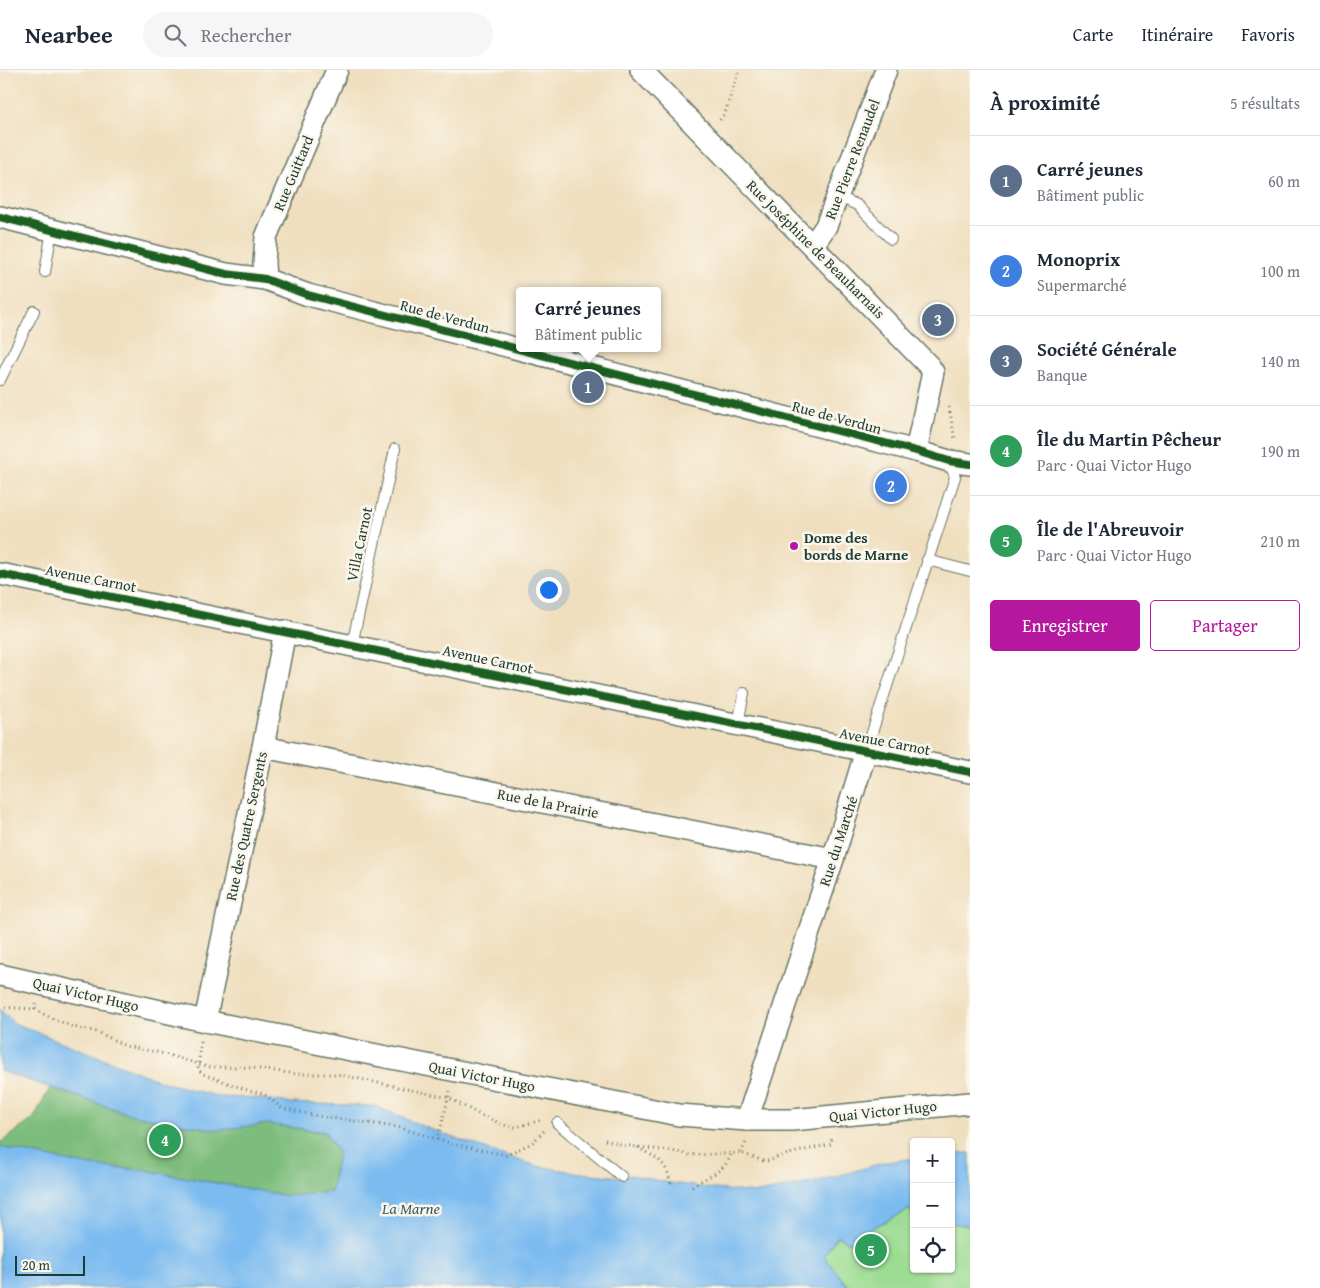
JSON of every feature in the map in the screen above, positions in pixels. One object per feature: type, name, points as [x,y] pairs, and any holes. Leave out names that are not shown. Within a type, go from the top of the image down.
[{"type":"street","name":"Rue Guittard","points":[[265,279],[266,237],[337,70]]},
{"type":"street","name":"Rue Joséphine de Beauharnais","points":[[641,70],[920,356],[932,372],[916,451]]},
{"type":"street","name":"Rue Pierre Renaudel","points":[[813,246],[826,226],[886,70]]},
{"type":"street","name":"Rue de Verdun","points":[[0,216],[226,274],[265,279],[308,295],[516,348]]},
{"type":"street","name":"Rue de Verdun","points":[[530,352],[963,463]]},
{"type":"street","name":"Avenue Carnot","points":[[0,574],[970,772]]},
{"type":"street","name":"Rue des Quatre Sergents","points":[[203,1030],[263,747],[285,631]]},
{"type":"street","name":"Rue de la Prairie","points":[[263,747],[833,859]]},
{"type":"street","name":"Rue du Marché","points":[[747,1130],[866,750]]},
{"type":"street","name":"Quai Victor Hugo","points":[[0,975],[203,1030],[680,1115],[747,1130],[792,1120],[970,1103]]},
{"type":"lane","points":[[837,196],[857,205],[891,239]]},
{"type":"lane","points":[[45,272],[52,230]]},
{"type":"lane","points":[[0,380],[34,311]]},
{"type":"lane","name":"Villa Carnot","points":[[352,645],[395,449]]},
{"type":"lane","name":"Rue du Marché","points":[[866,750],[955,477],[963,463]]},
{"type":"lane","points":[[927,560],[970,571]]},
{"type":"lane","points":[[731,723],[744,692]]},
{"type":"lane","points":[[557,1123],[622,1177]]},
{"type":"path","points":[[719,120],[726,114],[740,70]]},
{"type":"path","points":[[949,406],[957,449],[963,463]]},
{"type":"path","points":[[36,1003],[36,1009]]},
{"type":"path","points":[[0,1007],[36,1009],[73,1027],[98,1032],[126,1046],[161,1053],[209,1068],[244,1067],[297,1074],[337,1074],[449,1098],[480,1115],[509,1127],[516,1128],[541,1120],[557,1123]]},
{"type":"path","points":[[203,1030],[197,1063],[198,1069],[203,1074],[250,1091],[264,1094],[282,1108],[318,1116],[397,1128],[436,1140],[506,1155],[532,1143],[543,1131],[557,1123]]},
{"type":"path","points":[[436,1140],[449,1098]]},
{"type":"path","points":[[741,1153],[747,1130]]},
{"type":"path","points":[[602,1139],[690,1156],[741,1153],[755,1159],[770,1161],[780,1156],[831,1144],[832,1134]]},
{"type":"path","points":[[638,1146],[668,1170],[671,1183]]},
{"type":"path","points":[[692,1186],[723,1169],[729,1161],[731,1154]]},
{"type":"green space","points":[[50,1088],[133,1115],[217,1130],[267,1124],[325,1133],[338,1152],[331,1192],[288,1196],[144,1170],[91,1166],[0,1147],[0,1143],[33,1119]]},
{"type":"green space","points":[[910,1211],[910,1273],[955,1273],[955,1224],[970,1226],[970,1288],[849,1288],[824,1256],[837,1236],[855,1245],[870,1229]]},
{"type":"water","name":"La Marne","points":[[0,1009],[14,1023],[160,1081],[219,1097],[254,1098],[291,1103],[375,1106],[430,1129],[537,1166],[622,1177],[631,1175],[671,1183],[758,1193],[815,1182],[886,1162],[910,1159],[910,1211],[870,1229],[855,1245],[837,1236],[824,1256],[849,1288],[0,1288],[0,1147],[91,1166],[144,1170],[288,1196],[331,1192],[338,1152],[325,1132],[267,1124],[217,1130],[133,1115],[0,1071]]},
{"type":"water","points":[[970,1153],[970,1226],[955,1224],[955,1154]]},
{"type":"cycle path","points":[[0,217],[226,274],[265,279],[308,295],[516,348]]},
{"type":"cycle path","points":[[530,352],[949,461],[970,464]]},
{"type":"cycle path","points":[[0,574],[970,772]]},
{"type":"place","name":"Société Générale","points":[[938,320]]},
{"type":"place","name":"Carré jeunes","points":[[588,387]]},
{"type":"place","name":"Monoprix","points":[[891,486]]},
{"type":"place","name":"Dome des bords de Marne","points":[[794,546]]},
{"type":"place","name":"Île du Martin Pêcheur","points":[[165,1140]]},
{"type":"place","name":"Île de l'Abreuvoir","points":[[871,1250]]}]
